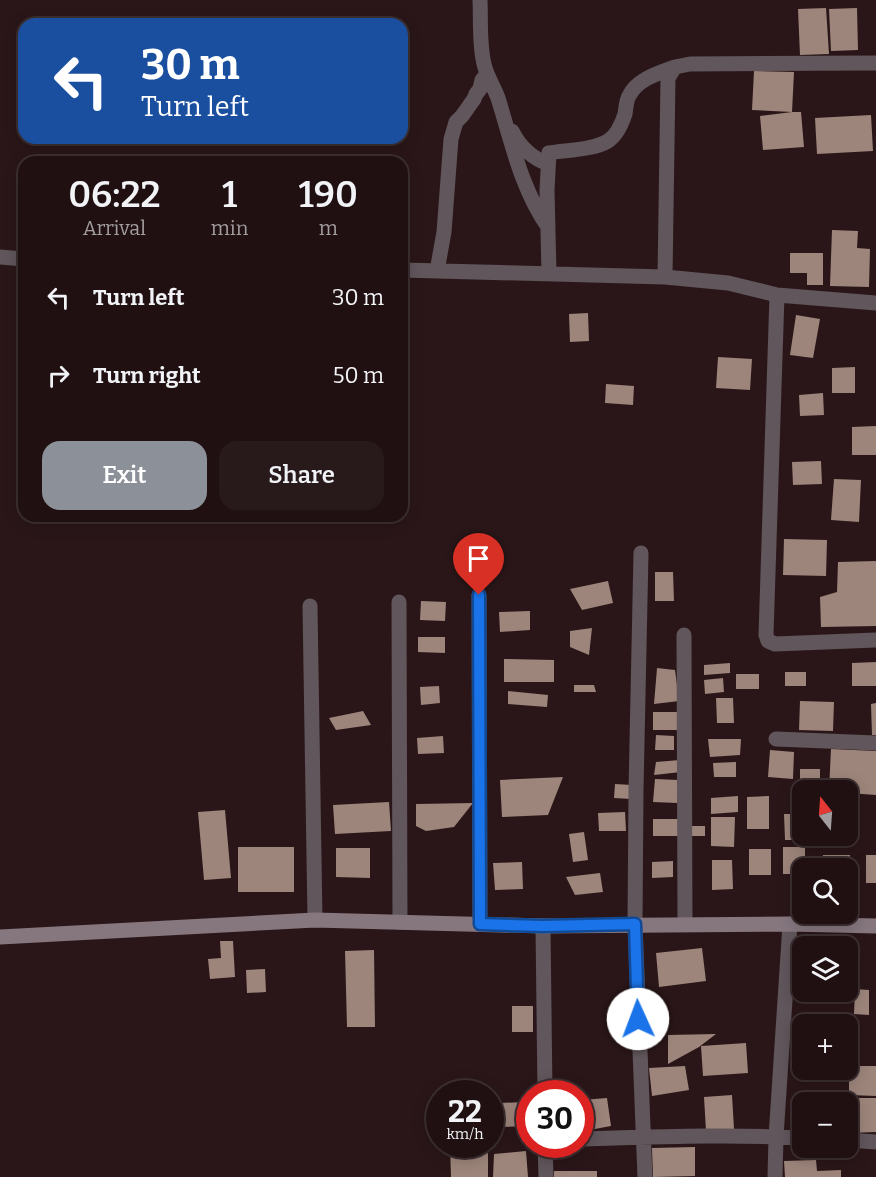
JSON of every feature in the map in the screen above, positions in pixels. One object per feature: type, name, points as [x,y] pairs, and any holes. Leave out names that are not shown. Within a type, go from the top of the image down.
[{"type":"street","points":[[480,0],[480,36],[484,66],[497,95],[530,197],[548,227]]},
{"type":"street","points":[[549,274],[549,153],[594,146],[609,140],[621,123],[628,96],[636,86],[675,67],[690,64],[876,63]]},
{"type":"street","points":[[665,277],[668,78],[675,67]]},
{"type":"street","points":[[437,271],[443,240],[451,140],[456,122],[474,99],[487,74]]},
{"type":"street","points":[[506,123],[517,142],[535,159],[548,164]]},
{"type":"street","points":[[0,257],[18,258]]},
{"type":"street","points":[[408,270],[665,277],[728,283],[777,295],[876,303]]},
{"type":"street","points":[[777,295],[766,634],[768,641],[775,644],[876,640]]},
{"type":"street","points":[[641,553],[635,924],[645,1177]]},
{"type":"street","points":[[479,595],[480,924]]},
{"type":"street","points":[[399,602],[400,922]]},
{"type":"street","points":[[310,606],[315,920]]},
{"type":"street","points":[[684,634],[685,924]]},
{"type":"street","points":[[776,739],[876,743]]},
{"type":"street","points":[[0,937],[315,920],[543,926],[635,924],[876,926]]},
{"type":"street","points":[[775,1177],[790,924]]},
{"type":"street","points":[[543,926],[545,1080]]},
{"type":"street","points":[[594,1139],[792,1138]]},
{"type":"street","points":[[858,1141],[876,1142]]},
{"type":"street","points":[[545,1158],[546,1177]]},
{"type":"building","points":[[826,8],[829,54],[800,55],[798,9]]},
{"type":"building","points":[[857,8],[858,50],[831,51],[829,9]]},
{"type":"building","points":[[754,71],[794,72],[792,112],[752,110]]},
{"type":"building","points":[[801,112],[804,147],[763,150],[760,116]]},
{"type":"building","points":[[871,115],[873,151],[817,154],[815,118]]},
{"type":"building","points":[[832,230],[858,231],[857,248],[870,249],[869,287],[830,286]]},
{"type":"building","points":[[790,253],[823,253],[823,285],[807,285],[807,273],[790,273]]},
{"type":"building","points":[[588,313],[589,341],[570,342],[569,314]]},
{"type":"building","points":[[796,315],[820,319],[813,358],[790,355]]},
{"type":"building","points":[[718,357],[752,359],[750,390],[716,388]]},
{"type":"building","points":[[855,367],[855,393],[832,393],[832,368]]},
{"type":"building","points":[[606,384],[634,386],[633,405],[605,403]]},
{"type":"building","points":[[823,393],[824,415],[800,416],[799,395]]},
{"type":"building","points":[[876,426],[876,455],[852,455],[852,427]]},
{"type":"building","points":[[821,461],[822,484],[793,485],[792,462]]},
{"type":"building","points":[[834,479],[861,480],[859,522],[831,520]]},
{"type":"building","points":[[784,539],[827,540],[826,576],[783,575]]},
{"type":"building","points":[[876,561],[876,626],[821,627],[820,597],[837,592],[838,562]]},
{"type":"building","points":[[655,572],[673,572],[674,601],[655,601]]},
{"type":"building","points":[[608,581],[613,603],[582,610],[570,589]]},
{"type":"building","points":[[421,601],[446,602],[445,621],[420,620]]},
{"type":"building","points":[[530,611],[530,630],[500,632],[499,612]]},
{"type":"building","points":[[592,628],[589,655],[570,647],[570,631]]},
{"type":"building","points":[[418,637],[445,637],[445,653],[418,652]]},
{"type":"building","points":[[504,659],[554,660],[554,682],[504,682]]},
{"type":"building","points":[[876,662],[876,686],[852,686],[852,663]]},
{"type":"building","points":[[730,663],[730,673],[704,675],[704,665]]},
{"type":"building","points":[[657,668],[675,670],[679,701],[654,704]]},
{"type":"building","points":[[785,672],[806,672],[806,686],[785,686]]},
{"type":"building","points":[[736,674],[759,674],[759,689],[736,689]]},
{"type":"building","points":[[723,678],[724,692],[705,694],[704,680]]},
{"type":"building","points":[[574,685],[594,685],[596,692],[574,692]]},
{"type":"building","points":[[439,686],[440,703],[421,705],[420,687]]},
{"type":"building","points":[[508,691],[548,695],[547,707],[508,704]]},
{"type":"building","points":[[716,698],[733,698],[734,723],[717,723]]},
{"type":"building","points":[[800,701],[834,702],[833,731],[799,730]]},
{"type":"building","points":[[876,703],[876,735],[872,735],[871,704]]},
{"type":"building","points":[[363,711],[371,725],[336,730],[329,718]]},
{"type":"building","points":[[653,712],[677,712],[677,730],[653,730]]},
{"type":"building","points":[[656,735],[674,736],[674,750],[655,750]]},
{"type":"building","points":[[443,736],[444,753],[418,754],[417,738]]},
{"type":"building","points":[[708,739],[741,739],[740,755],[710,757]]},
{"type":"building","points":[[831,749],[876,751],[876,795],[858,794],[858,780],[829,780]]},
{"type":"building","points":[[770,750],[794,752],[793,779],[768,777]]},
{"type":"building","points":[[680,760],[681,772],[654,775],[656,762]]},
{"type":"building","points":[[736,762],[736,777],[714,777],[713,763]]},
{"type":"building","points":[[800,769],[820,769],[820,780],[800,780]]},
{"type":"building","points":[[563,777],[548,815],[502,817],[500,780]]},
{"type":"building","points":[[655,779],[678,780],[677,803],[653,802]]},
{"type":"building","points":[[615,784],[632,785],[631,799],[614,798]]},
{"type":"building","points":[[738,796],[738,812],[711,814],[711,798]]},
{"type":"building","points":[[769,796],[769,829],[747,829],[747,797]]},
{"type":"building","points":[[389,802],[391,831],[335,834],[333,805]]},
{"type":"building","points":[[473,803],[454,827],[426,831],[416,826],[416,804]]},
{"type":"building","points":[[225,810],[231,878],[204,880],[198,812]]},
{"type":"building","points":[[625,812],[626,831],[599,831],[598,813]]},
{"type":"building","points":[[784,814],[792,814],[792,840],[785,840]]},
{"type":"building","points":[[711,817],[735,817],[734,847],[711,846]]},
{"type":"building","points":[[653,819],[679,819],[678,836],[653,836]]},
{"type":"building","points":[[688,826],[705,826],[705,836],[688,836]]},
{"type":"building","points":[[584,832],[588,860],[573,862],[569,834]]},
{"type":"building","points":[[238,847],[294,847],[294,892],[238,892]]},
{"type":"building","points":[[783,847],[805,847],[805,858],[792,858],[792,874],[783,874]]},
{"type":"building","points":[[336,848],[370,848],[370,878],[336,877]]},
{"type":"building","points":[[749,849],[771,849],[771,875],[749,875]]},
{"type":"building","points":[[823,855],[850,855],[850,858],[823,858]]},
{"type":"building","points":[[866,855],[876,855],[876,883],[866,883]]},
{"type":"building","points":[[712,860],[732,860],[733,889],[712,890]]},
{"type":"building","points":[[673,861],[673,877],[652,878],[652,862]]},
{"type":"building","points":[[522,862],[523,889],[495,890],[493,863]]},
{"type":"building","points":[[600,873],[603,892],[575,895],[566,877]]},
{"type":"building","points":[[220,941],[233,941],[235,977],[210,979],[208,959],[221,958]]},
{"type":"building","points":[[702,948],[706,981],[659,987],[656,953]]},
{"type":"building","points":[[374,950],[375,1027],[347,1027],[345,951]]},
{"type":"building","points":[[265,969],[266,992],[247,993],[246,970]]},
{"type":"building","points":[[858,989],[869,990],[869,1015],[854,1014],[854,1002],[858,1002]]},
{"type":"building","points":[[512,1006],[533,1006],[533,1032],[512,1032]]},
{"type":"building","points":[[716,1034],[699,1047],[668,1064],[668,1035]]},
{"type":"building","points":[[746,1043],[748,1073],[703,1076],[701,1046]]},
{"type":"building","points":[[685,1066],[689,1090],[652,1096],[649,1068]]},
{"type":"building","points":[[858,1066],[876,1066],[876,1096],[858,1095],[858,1092],[849,1092],[849,1080],[858,1080]]},
{"type":"building","points":[[732,1095],[734,1129],[706,1131],[704,1097]]},
{"type":"building","points":[[607,1098],[611,1126],[594,1129],[594,1099]]},
{"type":"building","points":[[858,1098],[876,1098],[876,1132],[858,1133]]},
{"type":"building","points":[[516,1102],[516,1126],[504,1127],[504,1103]]},
{"type":"building","points":[[695,1147],[695,1176],[653,1177],[652,1148]]},
{"type":"building","points":[[516,1152],[516,1158],[527,1158],[528,1177],[493,1177],[494,1158],[504,1158],[504,1153]]},
{"type":"building","points":[[450,1158],[488,1158],[488,1177],[451,1177]]},
{"type":"building","points":[[816,1160],[817,1171],[841,1170],[841,1177],[785,1177],[784,1161]]},
{"type":"building","points":[[554,1171],[597,1171],[597,1177],[554,1177]]},
{"type":"route","points":[[479,595],[480,924],[543,926],[635,924],[638,1019]]}]
